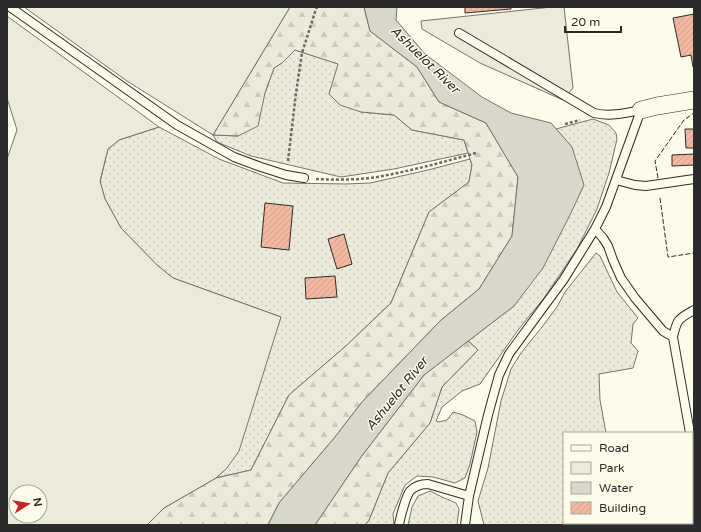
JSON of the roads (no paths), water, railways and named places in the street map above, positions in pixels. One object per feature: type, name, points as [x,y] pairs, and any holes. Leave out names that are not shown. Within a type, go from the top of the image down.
[{"type":"street","points":[[641,110],[694,100]]},
{"type":"lane","points":[[10,7],[178,125],[234,157],[286,175],[304,178]]},
{"type":"lane","points":[[459,33],[594,113],[612,115],[641,110],[606,207],[595,229],[564,279],[510,354],[499,375],[488,415],[465,525]]},
{"type":"lane","points":[[616,180],[646,186],[694,179]]},
{"type":"lane","points":[[595,229],[608,246],[621,278],[635,298],[663,331],[673,337]]},
{"type":"lane","points":[[690,432],[673,337],[675,326],[679,318],[694,310]]},
{"type":"lane","points":[[399,525],[408,495],[411,490],[422,484],[428,484],[470,496]]},
{"type":"water","name":"Ashuelot River","points":[[364,7],[397,7],[396,20],[425,54],[482,97],[511,113],[551,123],[572,147],[584,185],[543,268],[514,306],[424,375],[361,457],[315,525],[268,525],[279,503],[335,437],[362,402],[440,321],[479,289],[512,236],[518,177],[486,123],[439,102],[417,67],[370,31]]}]
